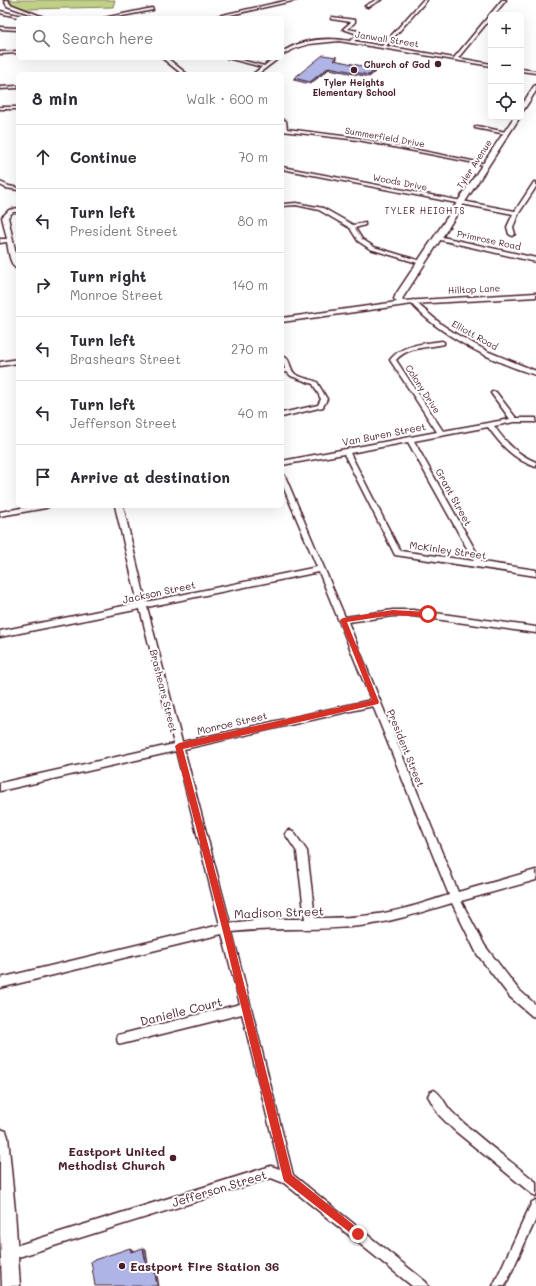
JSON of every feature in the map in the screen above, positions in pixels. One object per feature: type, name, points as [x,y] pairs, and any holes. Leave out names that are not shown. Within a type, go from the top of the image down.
[{"type":"main road","points":[[0,1137],[3,1206],[11,1286]]},
{"type":"street","points":[[6,0],[8,5],[38,16]]},
{"type":"street","points":[[220,16],[295,0]]},
{"type":"street","points":[[367,6],[379,0]]},
{"type":"street","points":[[383,47],[425,0]]},
{"type":"street","points":[[494,12],[504,0]]},
{"type":"street","points":[[116,16],[152,9]]},
{"type":"street","points":[[0,12],[17,16]]},
{"type":"street","points":[[332,18],[354,21],[345,29],[357,32],[359,36],[352,42]]},
{"type":"street","points":[[456,58],[488,20]]},
{"type":"street","points":[[0,28],[16,29]]},
{"type":"street","name":"Janwall Street","points":[[284,53],[293,48],[315,41],[339,40],[488,63]]},
{"type":"street","points":[[0,53],[16,52]]},
{"type":"street","points":[[167,60],[182,72]]},
{"type":"street","points":[[237,60],[265,67]]},
{"type":"street","points":[[258,72],[274,60]]},
{"type":"street","points":[[524,70],[536,72]]},
{"type":"street","points":[[0,88],[16,87]]},
{"type":"street","points":[[524,105],[536,87]]},
{"type":"street","points":[[0,108],[16,108]]},
{"type":"street","name":"Tyler Avenue","points":[[401,303],[398,299],[400,295],[515,120]]},
{"type":"street","points":[[477,127],[506,133]]},
{"type":"street","name":"Summerfield Drive","points":[[284,130],[358,139],[485,164]]},
{"type":"street","name":"Woods Drive","points":[[284,168],[516,213]]},
{"type":"street","points":[[0,183],[16,189]]},
{"type":"street","points":[[512,234],[510,227],[516,213],[536,183]]},
{"type":"street","points":[[284,205],[296,204],[321,209],[352,226],[360,240],[372,248],[421,262]]},
{"type":"street","points":[[16,210],[11,211],[5,217],[14,263],[16,266]]},
{"type":"street","points":[[352,226],[363,224]]},
{"type":"street","name":"Primrose Road","points":[[438,238],[536,260]]},
{"type":"street","points":[[0,241],[10,240]]},
{"type":"street","name":"Hilltop Lane","points":[[413,302],[536,295]]},
{"type":"street","points":[[284,320],[413,302]]},
{"type":"street","name":"Elliott Road","points":[[413,302],[428,316],[460,338],[484,352],[536,373]]},
{"type":"street","name":"Colony Drive","points":[[441,433],[393,360],[397,353],[406,349],[442,343]]},
{"type":"street","points":[[284,415],[321,406],[324,399],[315,383],[293,375],[286,370],[285,359]]},
{"type":"street","points":[[0,364],[16,362]]},
{"type":"street","points":[[494,393],[514,420]]},
{"type":"street","name":"Van Buren Street","points":[[284,463],[441,433],[490,426],[514,420],[536,420]]},
{"type":"street","points":[[490,426],[507,449],[536,466]]},
{"type":"street","name":"Grant Street","points":[[410,439],[480,565]]},
{"type":"street","name":"McKinley Street","points":[[346,452],[398,553],[536,573]]},
{"type":"street","name":"President Street","points":[[284,481],[343,620],[455,898],[481,950],[514,993],[536,1012]]},
{"type":"street","points":[[0,514],[34,508]]},
{"type":"street","name":"Brashears Street","points":[[119,508],[288,1178]]},
{"type":"street","name":"Jackson Street","points":[[0,634],[143,606],[321,568]]},
{"type":"street","points":[[343,620],[393,613],[413,613],[536,630]]},
{"type":"street","name":"Monroe Street","points":[[0,787],[376,702]]},
{"type":"street","points":[[290,834],[302,851],[311,924]]},
{"type":"street","name":"Madison Street","points":[[0,983],[226,928],[276,923],[311,924],[379,919],[403,914],[536,876]]},
{"type":"street","name":"Danielle Court","points":[[122,1039],[246,1008]]},
{"type":"street","points":[[434,1096],[444,1111],[458,1126],[536,1190]]},
{"type":"street","name":"Jefferson Street","points":[[9,1254],[270,1172],[288,1178],[422,1286]]},
{"type":"street","points":[[499,1286],[536,1206]]},
{"type":"green space","points":[[10,0],[115,0],[113,7],[26,9],[11,4]]},
{"type":"building","name":"Tyler Heights Elementary School","points":[[323,55],[337,57],[334,60],[376,69],[369,75],[329,67],[310,82],[294,78]]},
{"type":"building","name":"Eastport Fire Station 36","points":[[130,1248],[131,1252],[143,1248],[147,1269],[154,1267],[157,1286],[95,1286],[91,1261]]},
{"type":"place","name":"Church of God","points":[[438,64]]},
{"type":"place","name":"Tyler Heights Elementary School","points":[[354,70]]},
{"type":"place","name":"Eastport United Methodist Church","points":[[173,1158]]},
{"type":"place","name":"Eastport Fire Station 36","points":[[122,1266]]},
{"type":"district","name":"TYLER HEIGHTS","points":[[425,210]]},
{"type":"route","points":[[358,1234],[288,1178],[179,746],[376,702],[343,620],[393,613],[428,614]]}]
